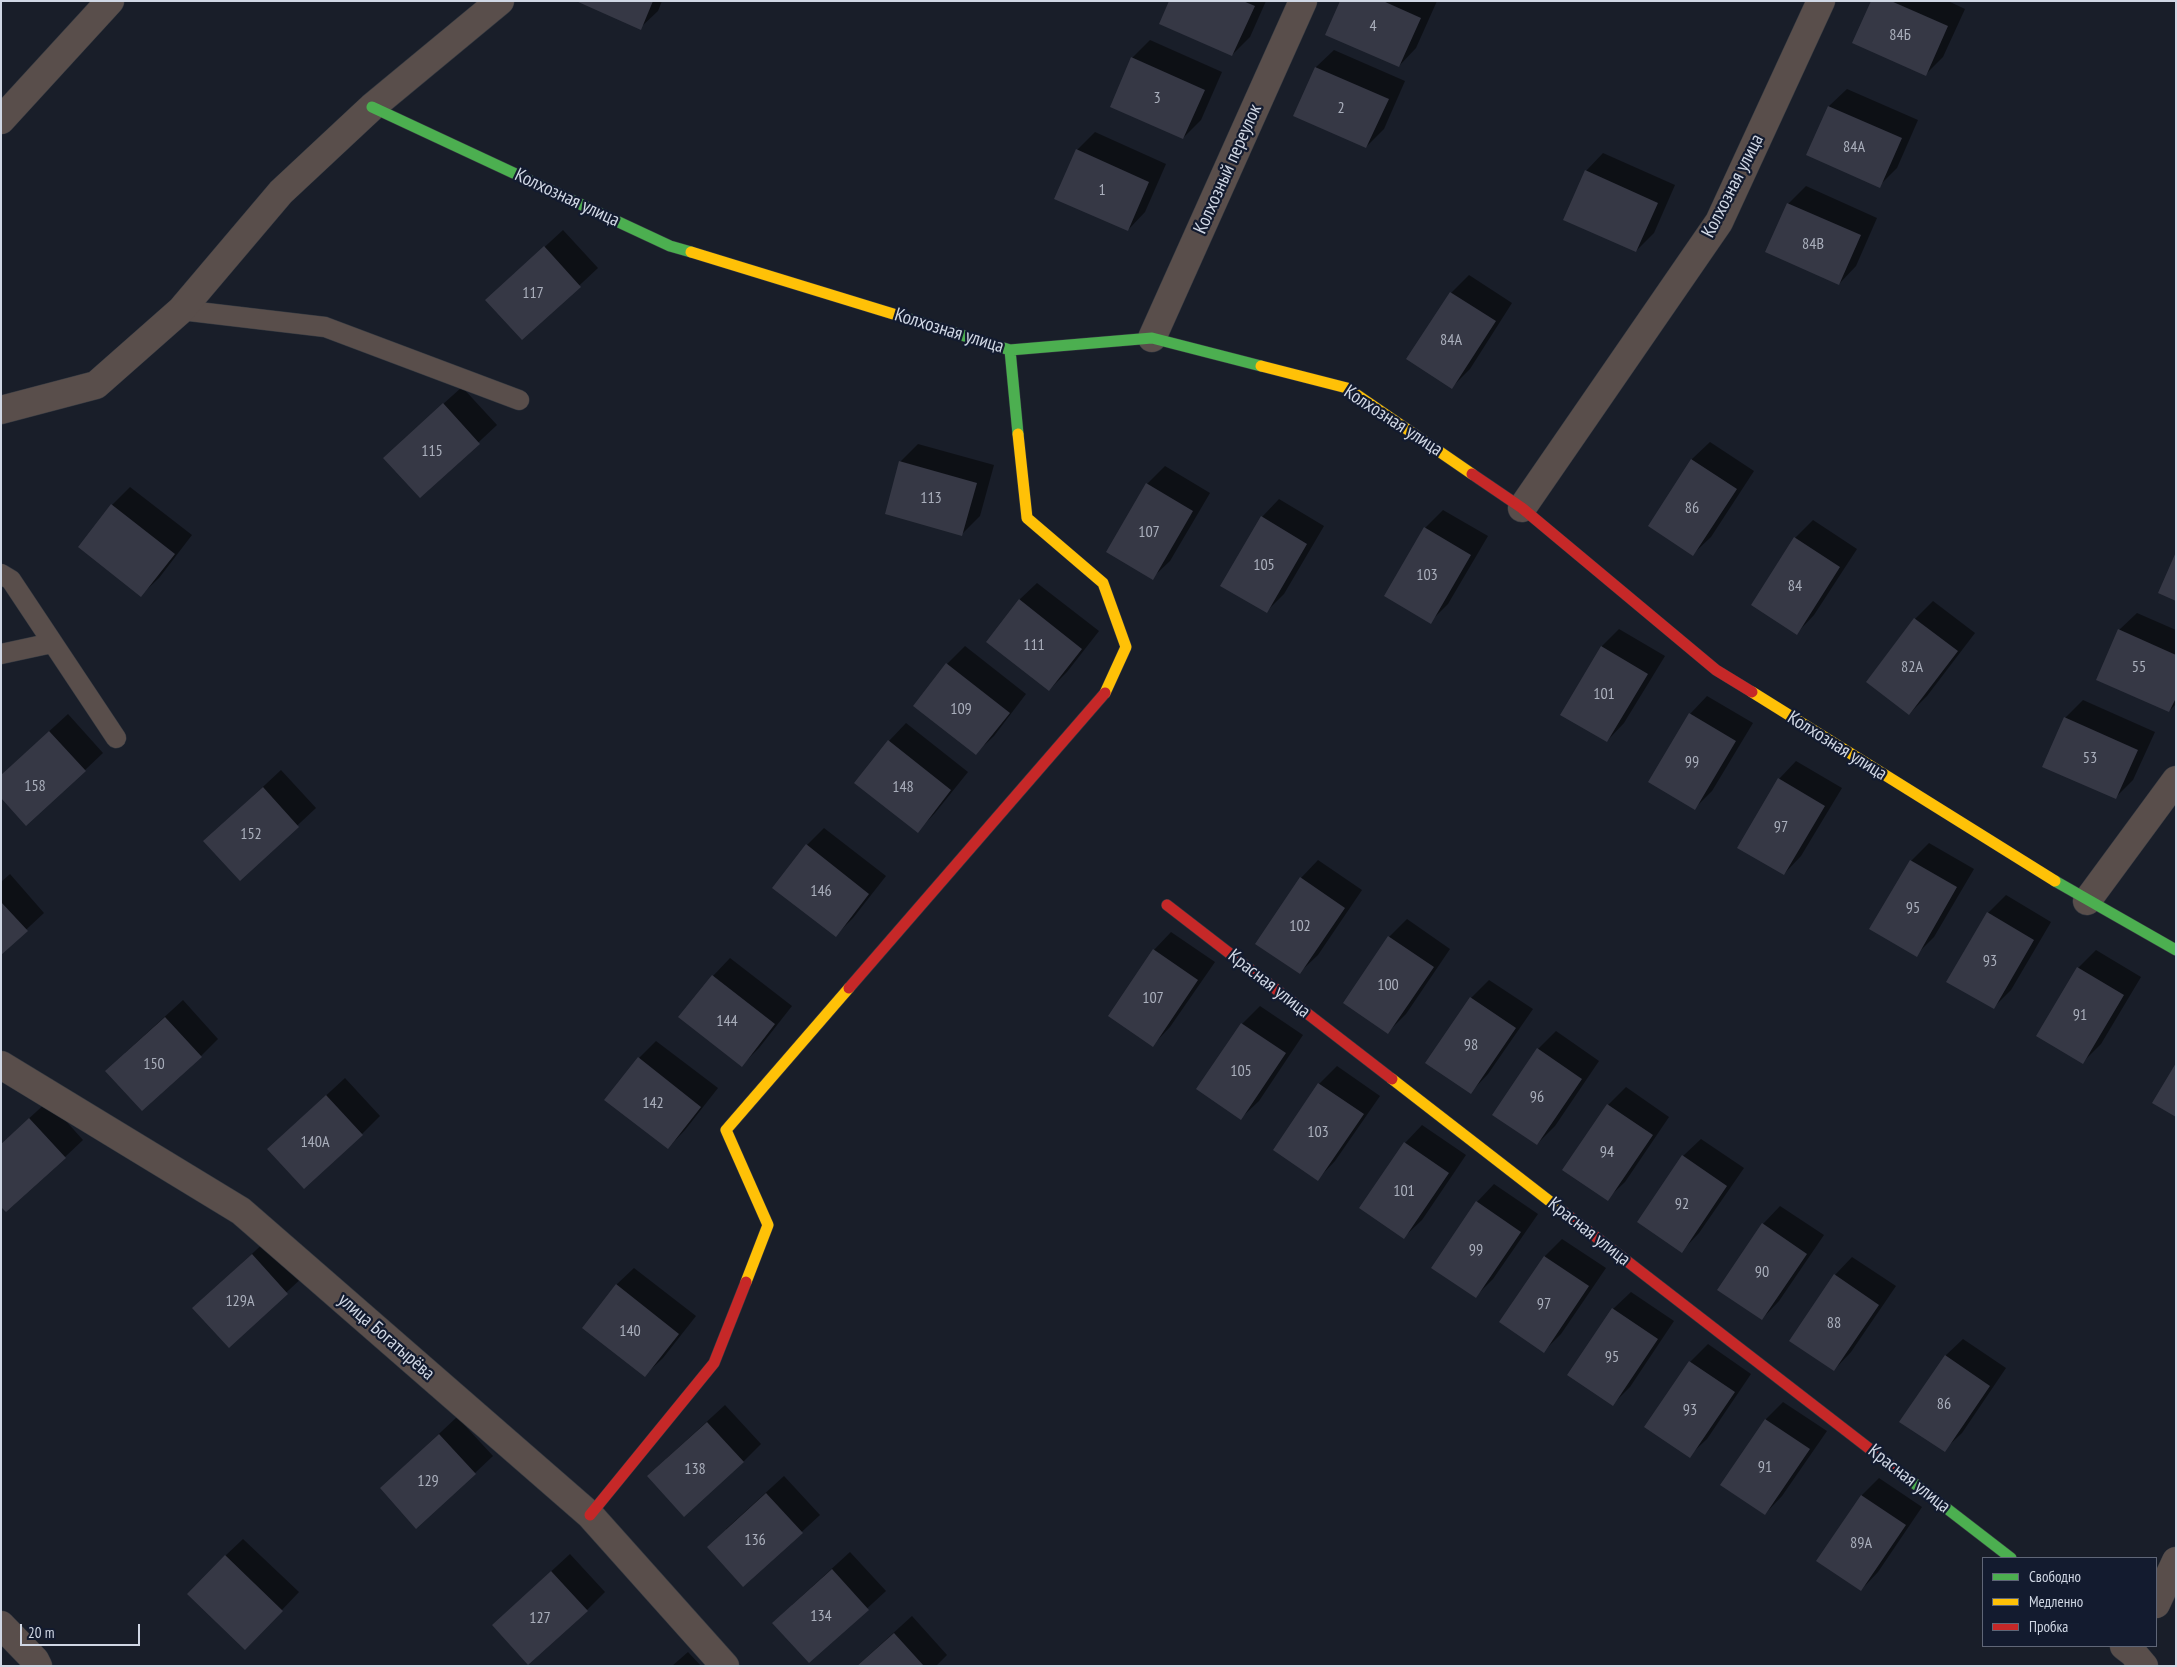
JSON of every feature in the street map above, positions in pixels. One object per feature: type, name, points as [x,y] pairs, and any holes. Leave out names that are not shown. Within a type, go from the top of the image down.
[{"type":"street","points":[[1,120],[110,1]]},
{"type":"street","points":[[1,410],[96,385],[181,310],[281,192],[372,108],[500,1]]},
{"type":"street","name":"Колхозный переулок","points":[[1152,338],[1303,1]]},
{"type":"street","name":"Колхозная улица","points":[[1522,508],[1720,222],[1821,1]]},
{"type":"street","name":"Колхозная улица","points":[[372,108],[670,246],[1010,350],[1152,338],[1347,388],[1522,508],[1716,670],[2087,902],[2176,950]]},
{"type":"street","points":[[590,1515],[714,1363],[768,1225],[726,1130],[1107,690],[1126,647],[1103,583],[1027,518],[1010,350]]},
{"type":"street","points":[[2087,902],[2176,780]]},
{"type":"street","name":"Красная улица","points":[[1167,905],[2010,1557]]},
{"type":"street","name":"улица Богатырёва","points":[[1,1065],[241,1211],[590,1515],[725,1666]]},
{"type":"street","points":[[2157,1602],[2176,1561]]},
{"type":"street","points":[[1,1625],[35,1660],[38,1666]]},
{"type":"lane","points":[[181,310],[326,327],[519,400]]},
{"type":"lane","points":[[1,574],[11,580],[116,738]]},
{"type":"lane","points":[[1,654],[52,643]]},
{"type":"building","points":[[576,1],[653,1],[641,30]]},
{"type":"building","points":[[1169,1],[1243,1],[1255,6],[1232,56],[1159,24]]},
{"type":"building","points":[[1340,1],[1383,1],[1421,18],[1399,67],[1325,35]]},
{"type":"building","points":[[1871,1],[1891,1],[1948,26],[1926,76],[1852,43]]},
{"type":"building","points":[[1131,57],[1205,90],[1183,139],[1110,107]]},
{"type":"building","points":[[1315,67],[1389,99],[1366,148],[1293,116]]},
{"type":"building","points":[[1828,106],[1902,138],[1880,188],[1806,155]]},
{"type":"building","points":[[1076,149],[1149,182],[1128,231],[1054,199]]},
{"type":"building","points":[[1585,170],[1658,203],[1636,252],[1563,220]]},
{"type":"building","points":[[1787,203],[1861,235],[1839,285],[1765,252]]},
{"type":"building","points":[[544,246],[581,287],[522,340],[485,300]]},
{"type":"building","points":[[1450,292],[1496,321],[1452,389],[1406,359]]},
{"type":"building","points":[[443,403],[480,444],[420,498],[383,458]]},
{"type":"building","points":[[1691,459],[1737,489],[1693,556],[1648,526]]},
{"type":"building","points":[[899,461],[977,483],[962,536],[885,514]]},
{"type":"building","points":[[1146,483],[1193,511],[1153,580],[1106,552]]},
{"type":"building","points":[[111,504],[175,554],[141,597],[78,547]]},
{"type":"building","points":[[1261,516],[1307,544],[1267,613],[1220,586]]},
{"type":"building","points":[[1424,527],[1471,555],[1431,624],[1384,596]]},
{"type":"building","points":[[1794,537],[1840,567],[1797,635],[1751,605]]},
{"type":"building","points":[[2176,552],[2176,601],[2158,593]]},
{"type":"building","points":[[1019,599],[1082,649],[1049,691],[986,642]]},
{"type":"building","points":[[1914,618],[1958,651],[1909,715],[1866,682]]},
{"type":"building","points":[[2118,629],[2176,655],[2176,698],[2169,712],[2096,680]]},
{"type":"building","points":[[1601,646],[1648,674],[1607,742],[1560,715]]},
{"type":"building","points":[[946,663],[1010,713],[976,755],[913,706]]},
{"type":"building","points":[[1689,713],[1736,741],[1695,810],[1648,782]]},
{"type":"building","points":[[2064,717],[2138,750],[2116,799],[2042,767]]},
{"type":"building","points":[[49,731],[86,771],[26,826],[1,798],[1,775]]},
{"type":"building","points":[[888,740],[951,790],[918,833],[854,783]]},
{"type":"building","points":[[1778,778],[1825,806],[1784,875],[1737,848]]},
{"type":"building","points":[[263,787],[299,827],[240,881],[203,841]]},
{"type":"building","points":[[806,844],[869,894],[836,937],[772,888]]},
{"type":"building","points":[[1910,860],[1957,887],[1917,957],[1869,929]]},
{"type":"building","points":[[1300,877],[1345,908],[1300,974],[1255,944]]},
{"type":"building","points":[[1,902],[28,931],[1,955]]},
{"type":"building","points":[[1987,912],[2034,940],[1994,1009],[1946,982]]},
{"type":"building","points":[[1388,936],[1434,967],[1388,1034],[1343,1003]]},
{"type":"building","points":[[1153,949],[1198,980],[1153,1047],[1108,1016]]},
{"type":"building","points":[[2077,967],[2124,995],[2083,1064],[2036,1036]]},
{"type":"building","points":[[712,975],[775,1024],[742,1067],[678,1017]]},
{"type":"building","points":[[1470,997],[1516,1028],[1471,1094],[1425,1063]]},
{"type":"building","points":[[165,1017],[202,1057],[142,1111],[105,1071]]},
{"type":"building","points":[[1241,1023],[1286,1053],[1241,1120],[1196,1089]]},
{"type":"building","points":[[1537,1048],[1582,1079],[1537,1145],[1492,1115]]},
{"type":"building","points":[[638,1057],[701,1107],[668,1149],[604,1100]]},
{"type":"building","points":[[2176,1063],[2176,1117],[2152,1103]]},
{"type":"building","points":[[1318,1083],[1364,1114],[1318,1181],[1273,1150]]},
{"type":"building","points":[[326,1095],[363,1135],[304,1189],[267,1149]]},
{"type":"building","points":[[1607,1104],[1653,1135],[1608,1201],[1562,1170]]},
{"type":"building","points":[[29,1118],[66,1158],[6,1212],[1,1207],[1,1144]]},
{"type":"building","points":[[1404,1142],[1449,1173],[1404,1239],[1359,1208]]},
{"type":"building","points":[[1682,1155],[1727,1186],[1682,1253],[1637,1222]]},
{"type":"building","points":[[1476,1201],[1521,1232],[1476,1298],[1431,1268]]},
{"type":"building","points":[[1762,1223],[1807,1254],[1762,1320],[1717,1290]]},
{"type":"building","points":[[252,1254],[288,1294],[229,1348],[192,1308]]},
{"type":"building","points":[[1544,1256],[1589,1286],[1544,1353],[1499,1322]]},
{"type":"building","points":[[1834,1274],[1879,1305],[1834,1371],[1789,1341]]},
{"type":"building","points":[[616,1284],[679,1334],[645,1377],[582,1328]]},
{"type":"building","points":[[1612,1308],[1658,1339],[1613,1406],[1567,1375]]},
{"type":"building","points":[[1945,1355],[1990,1386],[1945,1452],[1899,1422]]},
{"type":"building","points":[[1689,1361],[1735,1392],[1690,1458],[1644,1427]]},
{"type":"building","points":[[1765,1419],[1810,1449],[1765,1515],[1720,1485]]},
{"type":"building","points":[[707,1422],[744,1462],[684,1517],[647,1476]]},
{"type":"building","points":[[439,1434],[476,1474],[416,1529],[380,1488]]},
{"type":"building","points":[[766,1493],[803,1533],[743,1587],[707,1547]]},
{"type":"building","points":[[1861,1495],[1906,1525],[1861,1591],[1816,1561]]},
{"type":"building","points":[[225,1555],[283,1611],[245,1650],[187,1594]]},
{"type":"building","points":[[832,1569],[869,1610],[809,1663],[772,1623]]},
{"type":"building","points":[[551,1571],[588,1611],[528,1665],[492,1625]]},
{"type":"building","points":[[894,1633],[924,1666],[857,1666]]},
{"type":"traffic: fast","points":[[372,107],[670,246],[691,252]]},
{"type":"traffic: fast","points":[[903,317],[1010,350],[1152,338],[1261,366]]},
{"type":"traffic: fast","points":[[1010,350],[1018,434]]},
{"type":"traffic: fast","points":[[2055,881],[2176,950]]},
{"type":"traffic: fast","points":[[1906,1477],[2010,1557]]},
{"type":"traffic: slow","points":[[691,252],[903,317]]},
{"type":"traffic: slow","points":[[1261,366],[1347,388],[1472,474]]},
{"type":"traffic: slow","points":[[1018,434],[1027,518],[1103,583],[1126,647],[1105,693]]},
{"type":"traffic: slow","points":[[1752,692],[2055,881]]},
{"type":"traffic: slow","points":[[746,1282],[768,1225],[726,1130],[849,988]]},
{"type":"traffic: slow","points":[[1392,1079],[1561,1210]]},
{"type":"traffic: jam","points":[[1472,474],[1522,508],[1716,670],[1752,692]]},
{"type":"traffic: jam","points":[[849,988],[1105,693]]},
{"type":"traffic: jam","points":[[1167,905],[1392,1079]]},
{"type":"traffic: jam","points":[[1561,1210],[1906,1477]]},
{"type":"traffic: jam","points":[[590,1515],[714,1363],[746,1282]]}]
